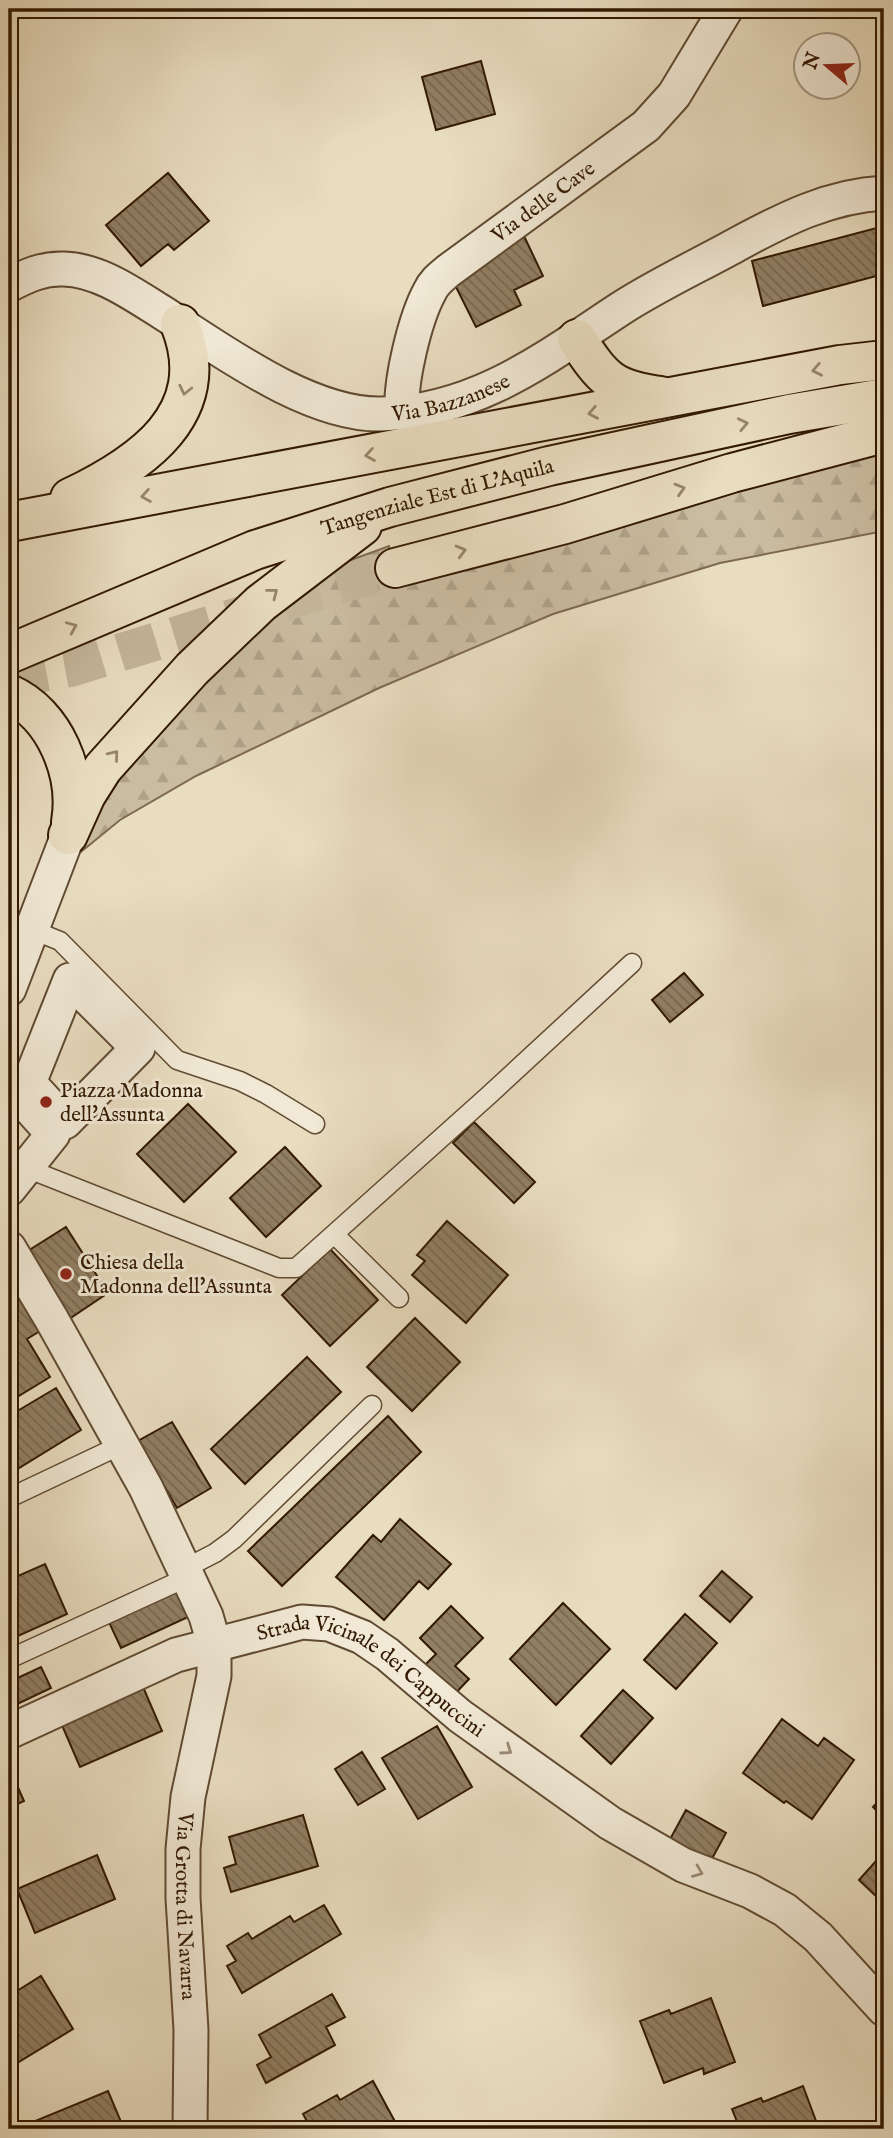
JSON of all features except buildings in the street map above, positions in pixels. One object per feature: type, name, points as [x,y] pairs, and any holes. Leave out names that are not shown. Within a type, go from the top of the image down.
[{"type":"highway","points":[[18,520],[87,490],[130,466],[156,444],[171,426],[181,407],[190,367],[187,343],[180,324]]},
{"type":"highway","points":[[577,339],[598,371],[612,382],[630,391],[673,398]]},
{"type":"highway","points":[[18,520],[840,365],[884,360]]},
{"type":"highway","name":"Tangenziale Est di L'Aquila","points":[[9,654],[255,550],[390,507],[562,463],[789,414],[884,398]]},
{"type":"highway","points":[[395,568],[565,524],[732,473],[884,432]]},
{"type":"highway","points":[[68,835],[86,794],[103,768],[214,646],[276,591],[390,507]]},
{"type":"highway","points":[[9,694],[26,704],[41,718],[62,754],[73,797],[68,835]]},
{"type":"street","name":"Via delle Cave","points":[[402,412],[402,393],[410,354],[428,294],[435,283],[646,125],[674,96],[726,9]]},
{"type":"street","name":"Via Bazzanese","points":[[9,285],[45,270],[78,271],[126,290],[257,371],[321,403],[364,414],[402,412],[475,396],[577,339],[628,304],[775,224],[837,200],[884,193]]},
{"type":"street","points":[[9,989],[20,919],[27,897],[53,871],[68,835]]},
{"type":"street","points":[[17,1179],[53,1134],[34,1103],[29,1083],[70,980],[108,1004],[138,1048],[65,1122],[34,1103]]},
{"type":"street","name":"Strada Vicinale dei Cappuccini","points":[[9,1248],[146,1488],[206,1616],[214,1644],[248,1637],[283,1625],[309,1622],[341,1627],[362,1637],[387,1654],[460,1716],[604,1819],[682,1865],[750,1891],[798,1920],[836,1955],[884,2009]]},
{"type":"street","points":[[9,1732],[176,1655],[214,1644]]},
{"type":"street","name":"Via Grotta di Navarra","points":[[190,2129],[191,2030],[183,1898],[183,1849],[188,1797],[214,1676],[214,1644]]},
{"type":"lane","points":[[20,919],[58,940],[108,1004],[177,1060],[240,1081],[315,1125]]},
{"type":"lane","points":[[17,1179],[283,1269],[299,1267],[632,963]]},
{"type":"lane","points":[[335,1234],[399,1298]]},
{"type":"lane","points":[[9,1659],[186,1573],[215,1553],[234,1539],[372,1405]]},
{"type":"lane","points":[[9,1497],[121,1445]]},
{"type":"green space","points":[[884,444],[884,531],[720,563],[553,614],[379,688],[196,776],[120,820],[82,851],[98,803],[224,651],[332,567],[389,546],[397,586],[581,537]]},
{"type":"tunnel","points":[[9,679],[70,668],[395,568]]},
{"type":"place","name":"Piazza Madonna dell'Assunta","points":[[46,1102]]},
{"type":"place","name":"Chiesa della Madonna dell'Assunta","points":[[66,1274]]}]
